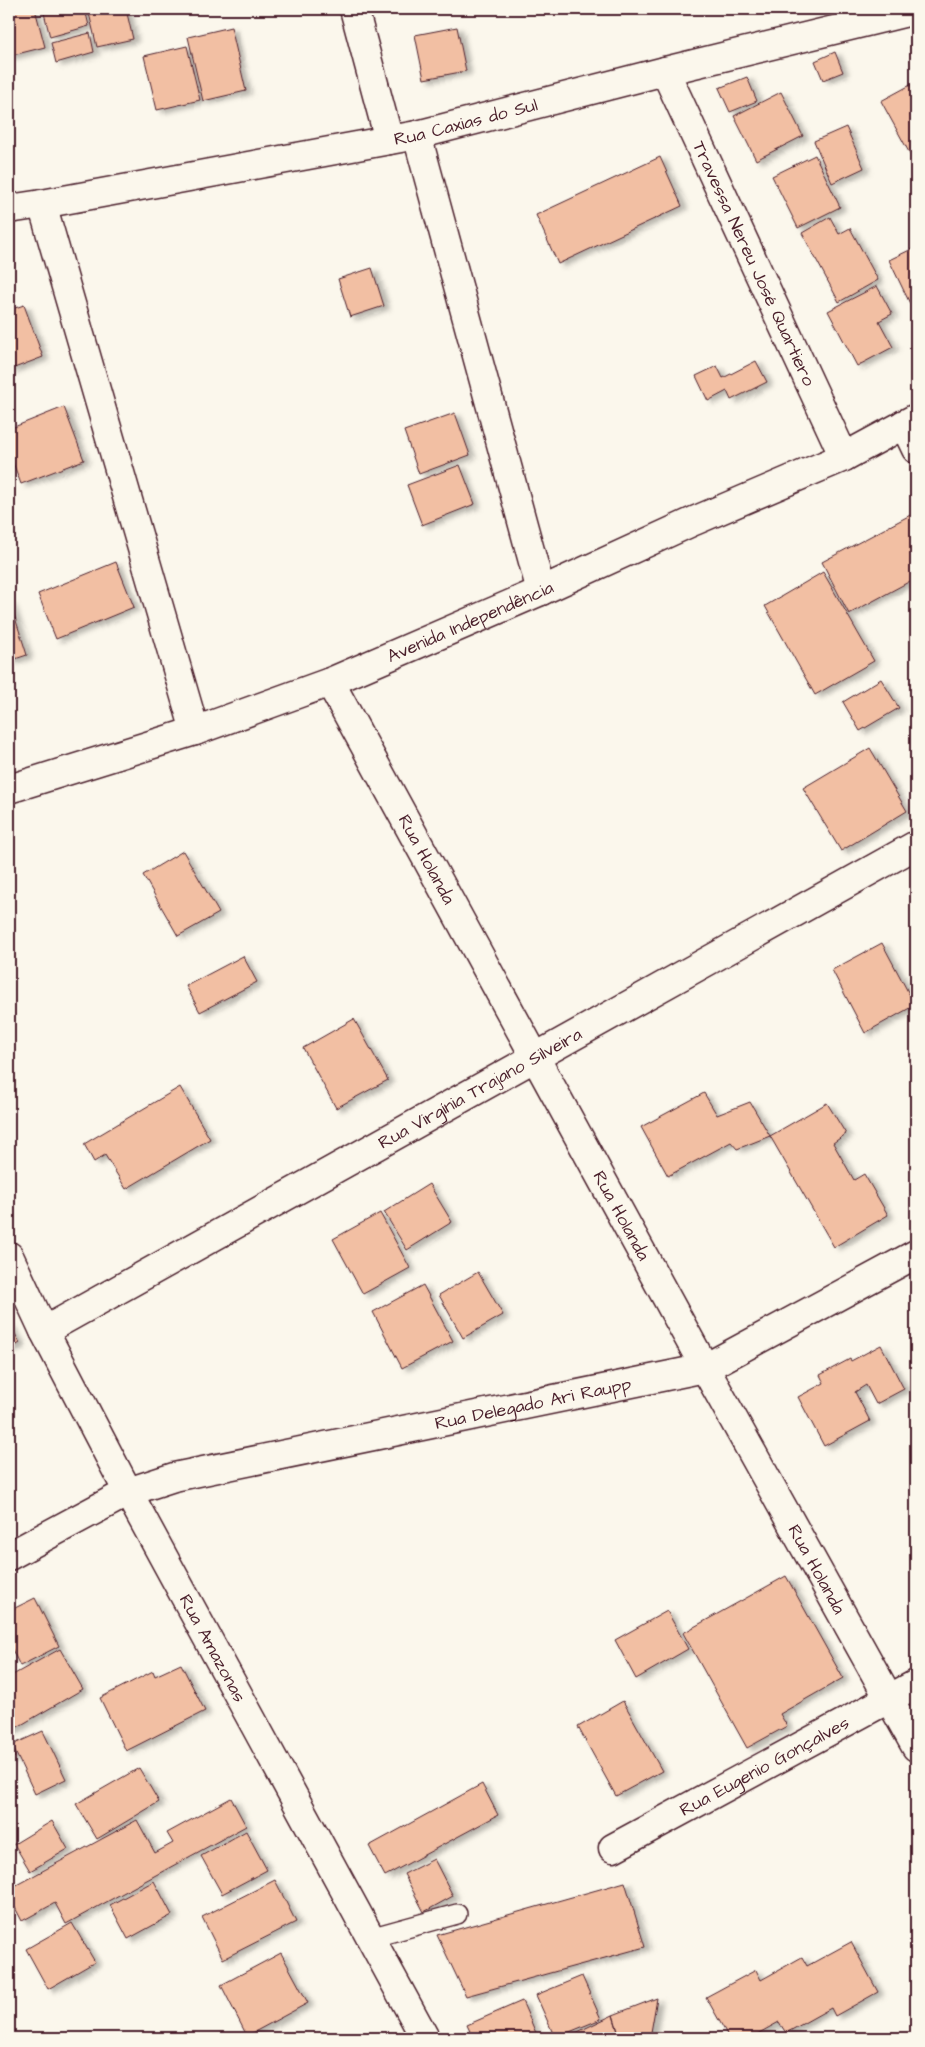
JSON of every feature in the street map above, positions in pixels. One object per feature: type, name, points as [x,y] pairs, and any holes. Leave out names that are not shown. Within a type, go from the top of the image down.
[{"type":"street","points":[[354,9],[389,140]]},
{"type":"street","name":"Rua Caxias do Sul","points":[[9,208],[42,204],[417,135],[665,71],[916,10]]},
{"type":"street","name":"Travessa Nereu José Quartiero","points":[[665,71],[844,457]]},
{"type":"street","points":[[417,135],[541,590]]},
{"type":"street","points":[[42,204],[195,731]]},
{"type":"street","points":[[910,421],[916,449]]},
{"type":"street","name":"Avenida Independência","points":[[9,790],[195,731],[330,682],[541,590],[694,520],[844,457],[910,421]]},
{"type":"street","name":"Rua Holanda","points":[[330,682],[704,1368],[916,1747]]},
{"type":"street","name":"Rua Virgínia Trajano Silveira","points":[[44,1331],[916,845]]},
{"type":"street","name":"Rua Delegado Ari Raupp","points":[[9,1556],[128,1492],[174,1477],[704,1368],[916,1254]]},
{"type":"street","name":"Rua Amazonas","points":[[9,1256],[44,1331],[128,1492],[425,2038]]},
{"type":"street","name":"Rua Eugenio Gonçalves","points":[[613,1848],[916,1684]]},
{"type":"lane","points":[[370,1938],[457,1914]]},
{"type":"building","points":[[9,9],[35,9],[45,47],[9,56]]},
{"type":"building","points":[[43,9],[85,9],[89,26],[50,37]]},
{"type":"building","points":[[88,9],[126,9],[133,39],[97,47]]},
{"type":"building","points":[[231,27],[246,91],[203,101],[188,37]]},
{"type":"building","points":[[457,27],[466,71],[424,79],[415,35]]},
{"type":"building","points":[[90,33],[94,52],[56,63],[51,43]]},
{"type":"building","points":[[187,46],[200,100],[157,110],[144,56]]},
{"type":"building","points":[[835,52],[843,72],[823,80],[815,61]]},
{"type":"building","points":[[747,77],[757,101],[730,112],[719,88]]},
{"type":"building","points":[[916,82],[916,165],[881,101]]},
{"type":"building","points":[[781,92],[803,136],[756,160],[734,116]]},
{"type":"building","points":[[846,127],[864,168],[832,183],[814,141]]},
{"type":"building","points":[[815,155],[840,207],[798,228],[772,176]]},
{"type":"building","points":[[660,157],[682,206],[558,264],[536,215]]},
{"type":"building","points":[[830,217],[839,234],[850,228],[878,280],[839,302],[802,233]]},
{"type":"building","points":[[916,247],[916,316],[889,260]]},
{"type":"building","points":[[372,268],[384,306],[350,317],[338,279]]},
{"type":"building","points":[[877,286],[892,314],[879,321],[893,347],[857,366],[828,311]]},
{"type":"building","points":[[24,305],[43,357],[9,370],[9,310]]},
{"type":"building","points":[[756,361],[767,382],[731,400],[727,391],[708,401],[696,376],[717,366],[723,378]]},
{"type":"building","points":[[64,407],[84,460],[21,484],[9,452],[9,429]]},
{"type":"building","points":[[455,413],[470,455],[419,474],[404,431]]},
{"type":"building","points":[[460,465],[475,504],[422,525],[407,485]]},
{"type":"building","points":[[916,512],[916,578],[849,614],[822,562]]},
{"type":"building","points":[[116,562],[134,607],[56,639],[38,594]]},
{"type":"building","points":[[823,572],[874,661],[815,695],[765,606]]},
{"type":"building","points":[[9,603],[27,655],[9,661]]},
{"type":"building","points":[[881,679],[899,708],[860,731],[843,702]]},
{"type":"building","points":[[870,748],[907,811],[841,851],[803,788]]},
{"type":"building","points":[[183,851],[219,913],[178,936],[143,875]]},
{"type":"building","points":[[882,943],[915,1005],[865,1033],[832,970]]},
{"type":"building","points":[[243,956],[257,982],[200,1012],[186,986]]},
{"type":"building","points":[[354,1019],[388,1080],[336,1108],[303,1048]]},
{"type":"building","points":[[180,1087],[210,1139],[126,1189],[105,1155],[94,1162],[84,1144]]},
{"type":"building","points":[[704,1093],[717,1115],[750,1102],[770,1136],[737,1149],[731,1142],[668,1176],[641,1127]]},
{"type":"building","points":[[827,1103],[846,1134],[833,1143],[854,1180],[864,1174],[888,1215],[834,1247],[770,1136]]},
{"type":"building","points":[[429,1184],[452,1222],[407,1250],[384,1212]]},
{"type":"building","points":[[380,1213],[410,1268],[363,1294],[333,1239]]},
{"type":"building","points":[[478,1272],[503,1315],[463,1338],[439,1295]]},
{"type":"building","points":[[423,1285],[453,1341],[402,1368],[373,1312]]},
{"type":"building","points":[[9,1323],[20,1343],[9,1350]]},
{"type":"building","points":[[881,1345],[904,1389],[876,1404],[866,1385],[855,1392],[870,1421],[824,1446],[798,1397],[824,1383],[820,1375]]},
{"type":"building","points":[[786,1576],[843,1678],[780,1714],[787,1726],[747,1748],[683,1633]]},
{"type":"building","points":[[35,1598],[59,1646],[20,1666],[9,1643],[9,1611]]},
{"type":"building","points":[[667,1611],[688,1649],[636,1679],[615,1640]]},
{"type":"building","points":[[60,1649],[83,1689],[9,1732],[9,1677]]},
{"type":"building","points":[[181,1664],[205,1711],[126,1751],[100,1698],[153,1671],[155,1676]]},
{"type":"building","points":[[623,1701],[662,1771],[616,1796],[578,1727]]},
{"type":"building","points":[[43,1731],[66,1779],[35,1794],[12,1745]]},
{"type":"building","points":[[9,1743],[15,1757],[9,1760]]},
{"type":"building","points":[[139,1768],[159,1802],[97,1839],[76,1804]]},
{"type":"building","points":[[482,1784],[498,1815],[385,1876],[369,1846]]},
{"type":"building","points":[[231,1798],[246,1826],[66,1924],[55,1903],[22,1921],[9,1896],[9,1889],[137,1820],[155,1853],[173,1843],[167,1833]]},
{"type":"building","points":[[52,1821],[68,1849],[30,1871],[14,1844]]},
{"type":"building","points":[[246,1831],[267,1870],[222,1894],[201,1856]]},
{"type":"building","points":[[434,1859],[453,1896],[424,1912],[404,1874]]},
{"type":"building","points":[[275,1880],[296,1922],[223,1959],[202,1917]]},
{"type":"building","points":[[154,1881],[172,1915],[128,1939],[110,1905]]},
{"type":"building","points":[[625,1882],[645,1947],[466,1996],[437,1935]]},
{"type":"building","points":[[72,1923],[95,1962],[48,1989],[26,1949]]},
{"type":"building","points":[[851,1942],[878,1992],[835,2016],[831,2008],[786,2033],[779,2022],[750,2038],[729,2038],[706,1997],[756,1970],[761,1980],[802,1957],[807,1966]]},
{"type":"building","points":[[281,1953],[308,2003],[247,2036],[221,1985]]},
{"type":"building","points":[[582,1976],[601,2019],[555,2038],[536,1995]]},
{"type":"building","points":[[657,1998],[650,2038],[620,2038],[613,2015]]},
{"type":"building","points":[[522,2001],[536,2033],[523,2038],[473,2038],[467,2025]]},
{"type":"building","points":[[613,2015],[620,2038],[565,2038]]}]
